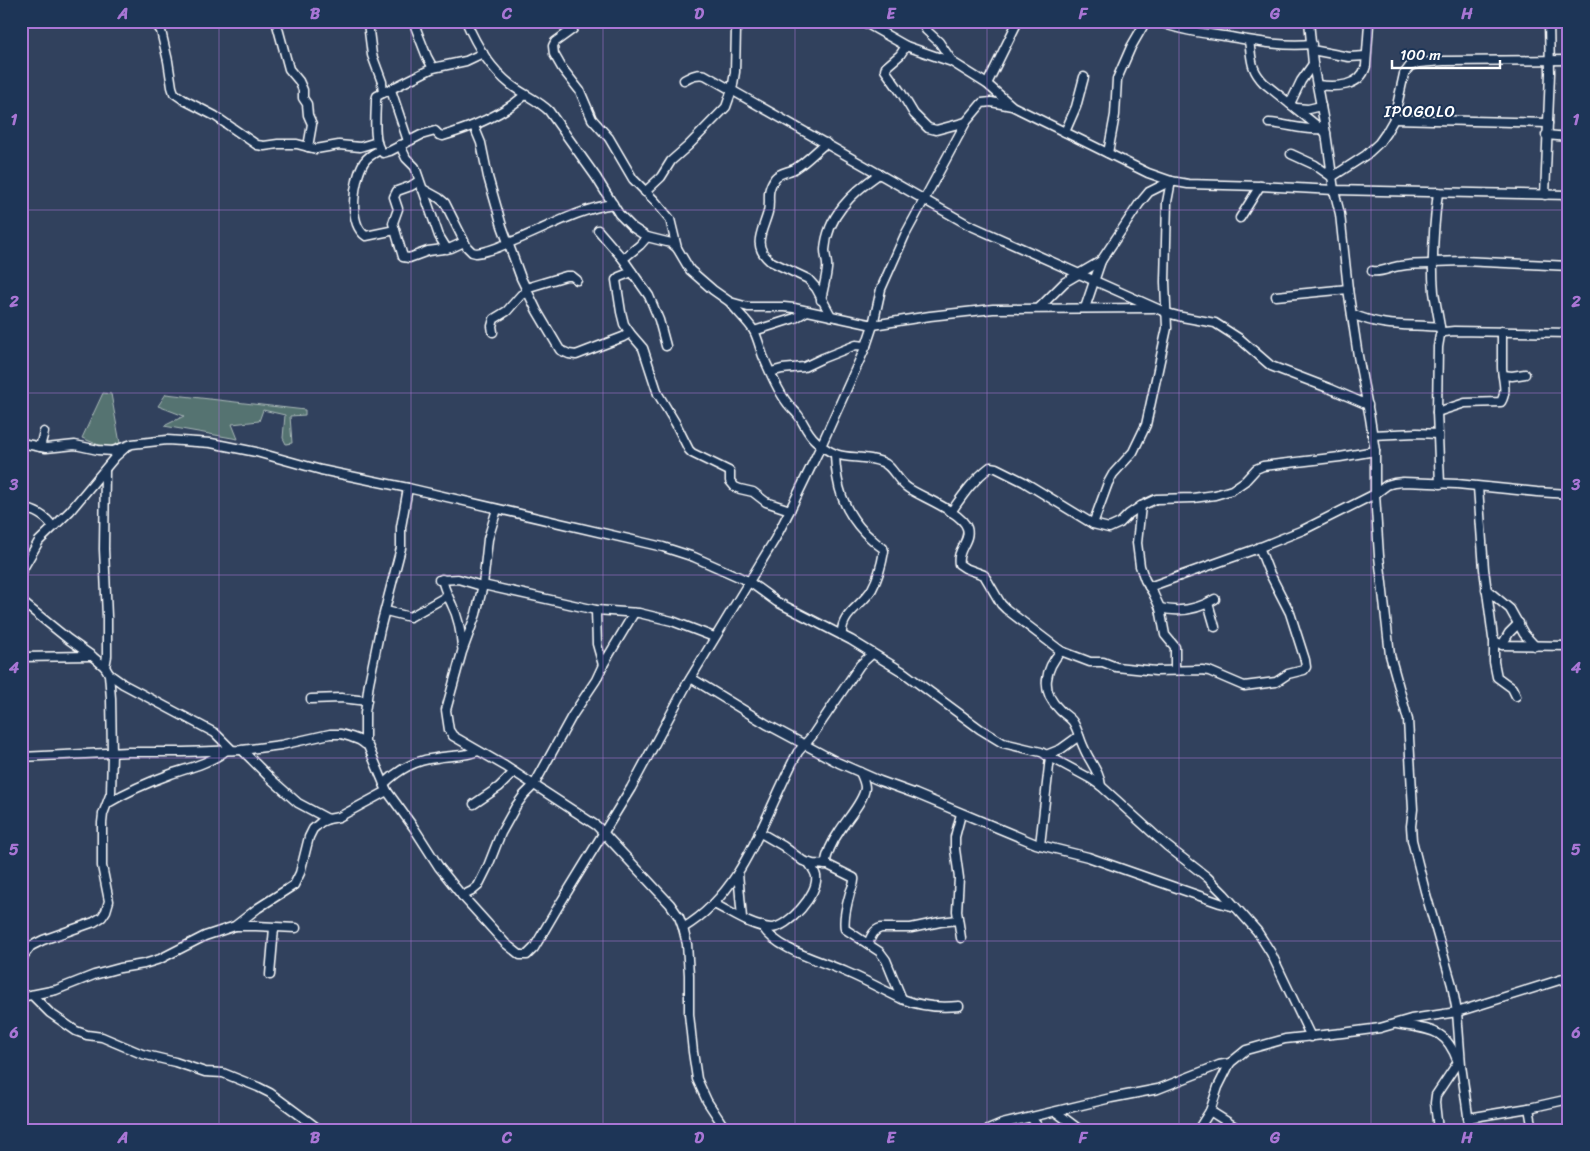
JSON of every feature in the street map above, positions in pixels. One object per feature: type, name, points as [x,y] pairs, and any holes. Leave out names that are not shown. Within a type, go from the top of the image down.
[{"type":"street","points":[[154,21],[160,27],[172,87],[176,95],[215,116],[259,146],[299,144],[322,148],[344,145],[360,147],[377,142]]},
{"type":"street","points":[[276,21],[289,69],[298,79],[303,90],[303,98],[307,104],[308,115],[312,124],[308,147]]},
{"type":"street","points":[[381,21],[365,22],[372,55],[387,91],[409,161],[414,165],[439,236],[446,249]]},
{"type":"street","points":[[413,21],[433,68]]},
{"type":"street","points":[[466,21],[483,53],[501,76],[525,95],[540,102],[550,111],[619,214],[632,227],[647,237],[671,243],[677,248]]},
{"type":"street","points":[[576,21],[573,29],[555,42],[553,46],[554,54],[584,98],[592,119],[609,138],[633,179],[670,219],[677,248],[690,270],[730,302],[754,331],[770,372],[787,403],[798,415],[810,434],[821,446],[835,454],[847,458],[882,462],[908,488],[952,512],[965,524],[968,532],[958,555],[959,564],[972,572],[984,575],[1001,604],[1061,651],[1090,662],[1103,662],[1116,666],[1156,670],[1210,671],[1244,686],[1276,682],[1288,674],[1304,670],[1306,667],[1290,613],[1268,570],[1260,547]]},
{"type":"street","points":[[645,192],[661,177],[671,160],[724,110],[732,90],[735,63],[736,29],[733,21]]},
{"type":"street","points":[[862,21],[906,46],[952,62],[987,84],[1012,106],[1148,173],[1170,181],[1198,185],[1334,190],[1569,195]]},
{"type":"street","points":[[922,21],[926,30],[939,42],[952,62]]},
{"type":"street","points":[[987,84],[1018,21]]},
{"type":"street","points":[[1108,153],[1115,115],[1117,79],[1131,47],[1146,21]]},
{"type":"street","points":[[1157,21],[1184,25],[1249,41],[1284,46],[1312,47],[1349,57],[1366,56]]},
{"type":"street","points":[[1309,21],[1313,64],[1334,190],[1340,214],[1348,289],[1375,451],[1375,494],[1379,556],[1390,655],[1408,720],[1413,809],[1412,840],[1424,891],[1448,969],[1457,1012],[1460,1064],[1470,1130]]},
{"type":"street","points":[[1545,195],[1549,21]]},
{"type":"street","points":[[1317,86],[1350,84],[1365,70],[1369,24]]},
{"type":"street","points":[[1249,41],[1256,75],[1324,131]]},
{"type":"street","points":[[906,46],[885,70],[914,114],[924,125],[934,130],[966,122]]},
{"type":"street","points":[[380,150],[377,142],[377,96],[433,68],[466,61],[483,53]]},
{"type":"street","points":[[1332,177],[1379,143],[1394,119],[1402,80],[1410,66],[1420,63],[1444,61],[1569,60]]},
{"type":"street","points":[[1293,106],[1301,81],[1313,64]]},
{"type":"street","points":[[684,80],[694,75],[705,75],[967,224],[1153,308],[1182,317],[1215,323],[1240,339],[1271,366],[1368,405]]},
{"type":"street","points":[[1065,132],[1076,107],[1084,77]]},
{"type":"street","points":[[395,230],[366,236],[360,231],[355,221],[358,175],[368,157],[380,150],[386,152],[427,132],[436,131],[439,135],[443,136],[474,126],[502,113],[525,95]]},
{"type":"street","points":[[21,757],[242,750],[281,745],[330,734],[351,736],[368,746],[386,787],[439,867],[462,896],[505,943],[520,954],[526,955],[534,948],[634,782],[714,637],[763,560],[790,510],[866,346],[881,289],[905,235],[966,122],[983,103],[991,102],[1012,106]]},
{"type":"street","points":[[1293,106],[1308,109],[1321,106]]},
{"type":"street","points":[[1394,119],[1548,123]]},
{"type":"street","points":[[1269,123],[1324,131]]},
{"type":"street","points":[[474,126],[484,153],[488,177],[508,243],[527,290],[560,350],[576,355],[630,333]]},
{"type":"street","points":[[1546,135],[1569,136]]},
{"type":"street","points":[[826,143],[798,167],[776,178],[768,194],[768,210],[759,237],[763,254],[766,258],[770,262],[808,279],[831,316]]},
{"type":"street","points":[[1291,154],[1315,165],[1332,177]]},
{"type":"street","points":[[821,300],[828,265],[825,251],[833,221],[853,195],[879,174]]},
{"type":"street","points":[[1085,308],[1101,260],[1145,196],[1170,181]]},
{"type":"street","points":[[1093,524],[1108,483],[1113,474],[1133,452],[1146,425],[1167,328],[1165,282],[1170,181]]},
{"type":"street","points":[[464,242],[446,249],[428,251],[406,258],[402,255],[393,222],[398,209],[394,200],[397,191],[420,185],[439,198],[445,203],[469,250],[476,253],[519,240],[576,213],[612,204]]},
{"type":"street","points":[[1240,218],[1260,186]]},
{"type":"street","points":[[1438,192],[1433,263],[1434,290],[1441,330],[1438,346],[1440,484]]},
{"type":"street","points":[[598,230],[623,258],[654,305],[666,346]]},
{"type":"street","points":[[623,258],[647,237]]},
{"type":"street","points":[[1039,308],[1065,282],[1101,260]]},
{"type":"street","points":[[1372,271],[1379,272],[1401,266],[1433,263],[1518,263],[1569,266]]},
{"type":"street","points":[[632,272],[616,280],[620,312],[630,333],[644,348],[662,402],[689,450],[728,471],[731,476],[730,481],[735,487],[753,492],[766,502],[790,510]]},
{"type":"street","points":[[493,332],[494,319],[507,311],[527,290],[566,276],[572,276],[577,280]]},
{"type":"street","points":[[1276,296],[1348,289]]},
{"type":"street","points":[[730,302],[748,307],[784,307],[873,325],[969,311],[1039,308],[1153,308]]},
{"type":"street","points":[[754,331],[795,318],[808,311]]},
{"type":"street","points":[[1352,314],[1366,320],[1393,326],[1441,330],[1569,333]]},
{"type":"street","points":[[1438,412],[1465,403],[1500,402],[1505,392],[1502,331]]},
{"type":"street","points":[[770,372],[804,367],[837,352],[856,346],[866,346]]},
{"type":"street","points":[[1503,375],[1525,374]]},
{"type":"street","points":[[40,447],[44,432]]},
{"type":"street","points":[[1372,435],[1438,434]]},
{"type":"street","points":[[21,572],[35,546],[70,511],[115,457],[132,444],[167,440],[211,443],[256,452],[321,470],[408,488],[663,547],[712,564],[748,581],[778,602],[842,635],[903,672],[980,729],[1003,743],[1041,752],[1101,786],[1161,840],[1206,877],[1235,906],[1264,940],[1311,1037]]},
{"type":"street","points":[[21,443],[51,448],[75,445],[113,451],[127,447]]},
{"type":"street","points":[[952,512],[966,489],[980,474],[990,467],[996,468],[1024,482],[1093,524],[1103,528],[1114,527],[1141,506],[1156,500],[1193,498],[1232,490],[1245,481],[1256,469],[1263,466],[1375,451]]},
{"type":"street","points":[[835,454],[835,467],[842,500],[855,522],[884,551],[872,588],[849,614],[843,626],[842,635]]},
{"type":"street","points":[[21,964],[24,955],[31,946],[94,922],[102,917],[106,912],[109,901],[102,866],[101,838],[103,814],[111,794],[112,753],[112,698],[107,670],[104,549],[105,470]]},
{"type":"street","points":[[1149,586],[1260,547],[1316,524],[1375,494],[1387,485],[1400,482],[1569,494]]},
{"type":"street","points":[[1478,487],[1486,589],[1494,640],[1494,662],[1497,677],[1512,688],[1516,696]]},
{"type":"street","points":[[365,744],[364,724],[367,701],[376,650],[401,548],[401,527],[408,488]]},
{"type":"street","points":[[1141,506],[1138,526],[1138,553],[1142,572],[1160,608],[1165,635],[1175,647],[1175,670]]},
{"type":"street","points":[[21,507],[43,516],[53,527]]},
{"type":"street","points":[[497,509],[486,552],[476,614],[462,652],[446,710],[449,730],[453,736],[514,772],[604,832],[670,904],[683,928],[687,944],[689,1014],[697,1078],[707,1101],[726,1130]]},
{"type":"street","points":[[462,652],[459,623],[440,580],[458,580],[596,610],[634,613],[672,621],[714,637]]},
{"type":"street","points":[[1486,589],[1510,609],[1524,634],[1535,646]]},
{"type":"street","points":[[386,612],[410,616],[448,596]]},
{"type":"street","points":[[21,601],[92,656],[123,684],[215,733],[229,750]]},
{"type":"street","points":[[1160,608],[1189,610],[1211,601],[1215,627]]},
{"type":"street","points":[[596,610],[597,644],[603,665]]},
{"type":"street","points":[[462,896],[478,886],[501,833],[516,806],[534,785],[572,716],[596,680],[634,613]]},
{"type":"street","points":[[1502,645],[1509,633],[1519,623]]},
{"type":"street","points":[[1494,640],[1502,645],[1569,646]]},
{"type":"street","points":[[1061,651],[1050,668],[1046,682],[1049,698],[1072,721],[1085,750],[1100,776],[1101,786]]},
{"type":"street","points":[[683,928],[695,921],[714,904],[738,873],[798,752],[860,665],[872,654]]},
{"type":"street","points":[[21,657],[92,656]]},
{"type":"street","points":[[691,678],[768,725],[860,772],[1040,845],[1088,858],[1220,903],[1235,906]]},
{"type":"street","points":[[311,699],[341,698],[367,701]]},
{"type":"street","points":[[1048,756],[1079,736]]},
{"type":"street","points":[[108,803],[154,780],[209,760],[229,750]]},
{"type":"street","points":[[242,750],[298,803],[328,819]]},
{"type":"street","points":[[235,926],[258,908],[294,885],[300,873],[309,837],[313,829],[321,822],[339,817],[386,787],[390,778],[417,762],[461,756],[478,751]]},
{"type":"street","points":[[1040,845],[1048,756]]},
{"type":"street","points":[[474,804],[499,787],[514,772]]},
{"type":"street","points":[[825,865],[835,838],[862,795],[865,787],[860,772]]},
{"type":"street","points":[[961,814],[955,837],[959,878],[957,911],[961,938]]},
{"type":"street","points":[[759,832],[809,863],[825,865],[855,879],[845,921],[845,929],[880,952],[886,960],[902,999]]},
{"type":"street","points":[[714,904],[762,926],[771,928],[785,924],[812,893],[816,881],[814,871],[809,863]]},
{"type":"street","points":[[738,873],[742,918]]},
{"type":"street","points":[[868,944],[872,934],[877,929],[911,928],[958,920]]},
{"type":"street","points":[[21,997],[56,990],[94,975],[152,962],[171,954],[196,939],[235,926],[296,928]]},
{"type":"street","points":[[762,926],[767,934],[777,942],[902,999],[914,1003],[944,1007],[959,1006]]},
{"type":"street","points":[[270,975],[274,928]]},
{"type":"street","points":[[1198,1130],[1210,1111],[1218,1087],[1230,1063],[1246,1050],[1285,1039],[1380,1028],[1411,1019],[1457,1012],[1569,977]]},
{"type":"street","points":[[32,995],[50,1013],[76,1031],[102,1037],[142,1054],[205,1072],[223,1073],[258,1087],[270,1093],[320,1130]]},
{"type":"street","points":[[1394,1024],[1436,1031],[1445,1038],[1454,1050],[1460,1064]]},
{"type":"street","points":[[988,1130],[1002,1124],[1111,1098],[1158,1089],[1219,1065],[1230,1063]]},
{"type":"street","points":[[1438,1130],[1436,1095],[1460,1064]]},
{"type":"street","points":[[1468,1118],[1569,1099]]},
{"type":"street","points":[[1529,1108],[1533,1130]]},
{"type":"street","points":[[1210,1111],[1240,1130]]},
{"type":"street","points":[[1056,1112],[1068,1127],[1080,1130]]},
{"type":"street","points":[[1030,1118],[1041,1130]]},
{"type":"green space","points":[[103,393],[111,394],[120,443],[106,448],[82,438]]},
{"type":"green space","points":[[166,394],[305,410],[305,415],[290,416],[292,443],[286,444],[283,438],[285,415],[263,410],[259,421],[232,424],[238,439],[164,426],[184,416],[158,406]]},
{"type":"district","name":"IPOGOLO","points":[[1420,111]]}]
